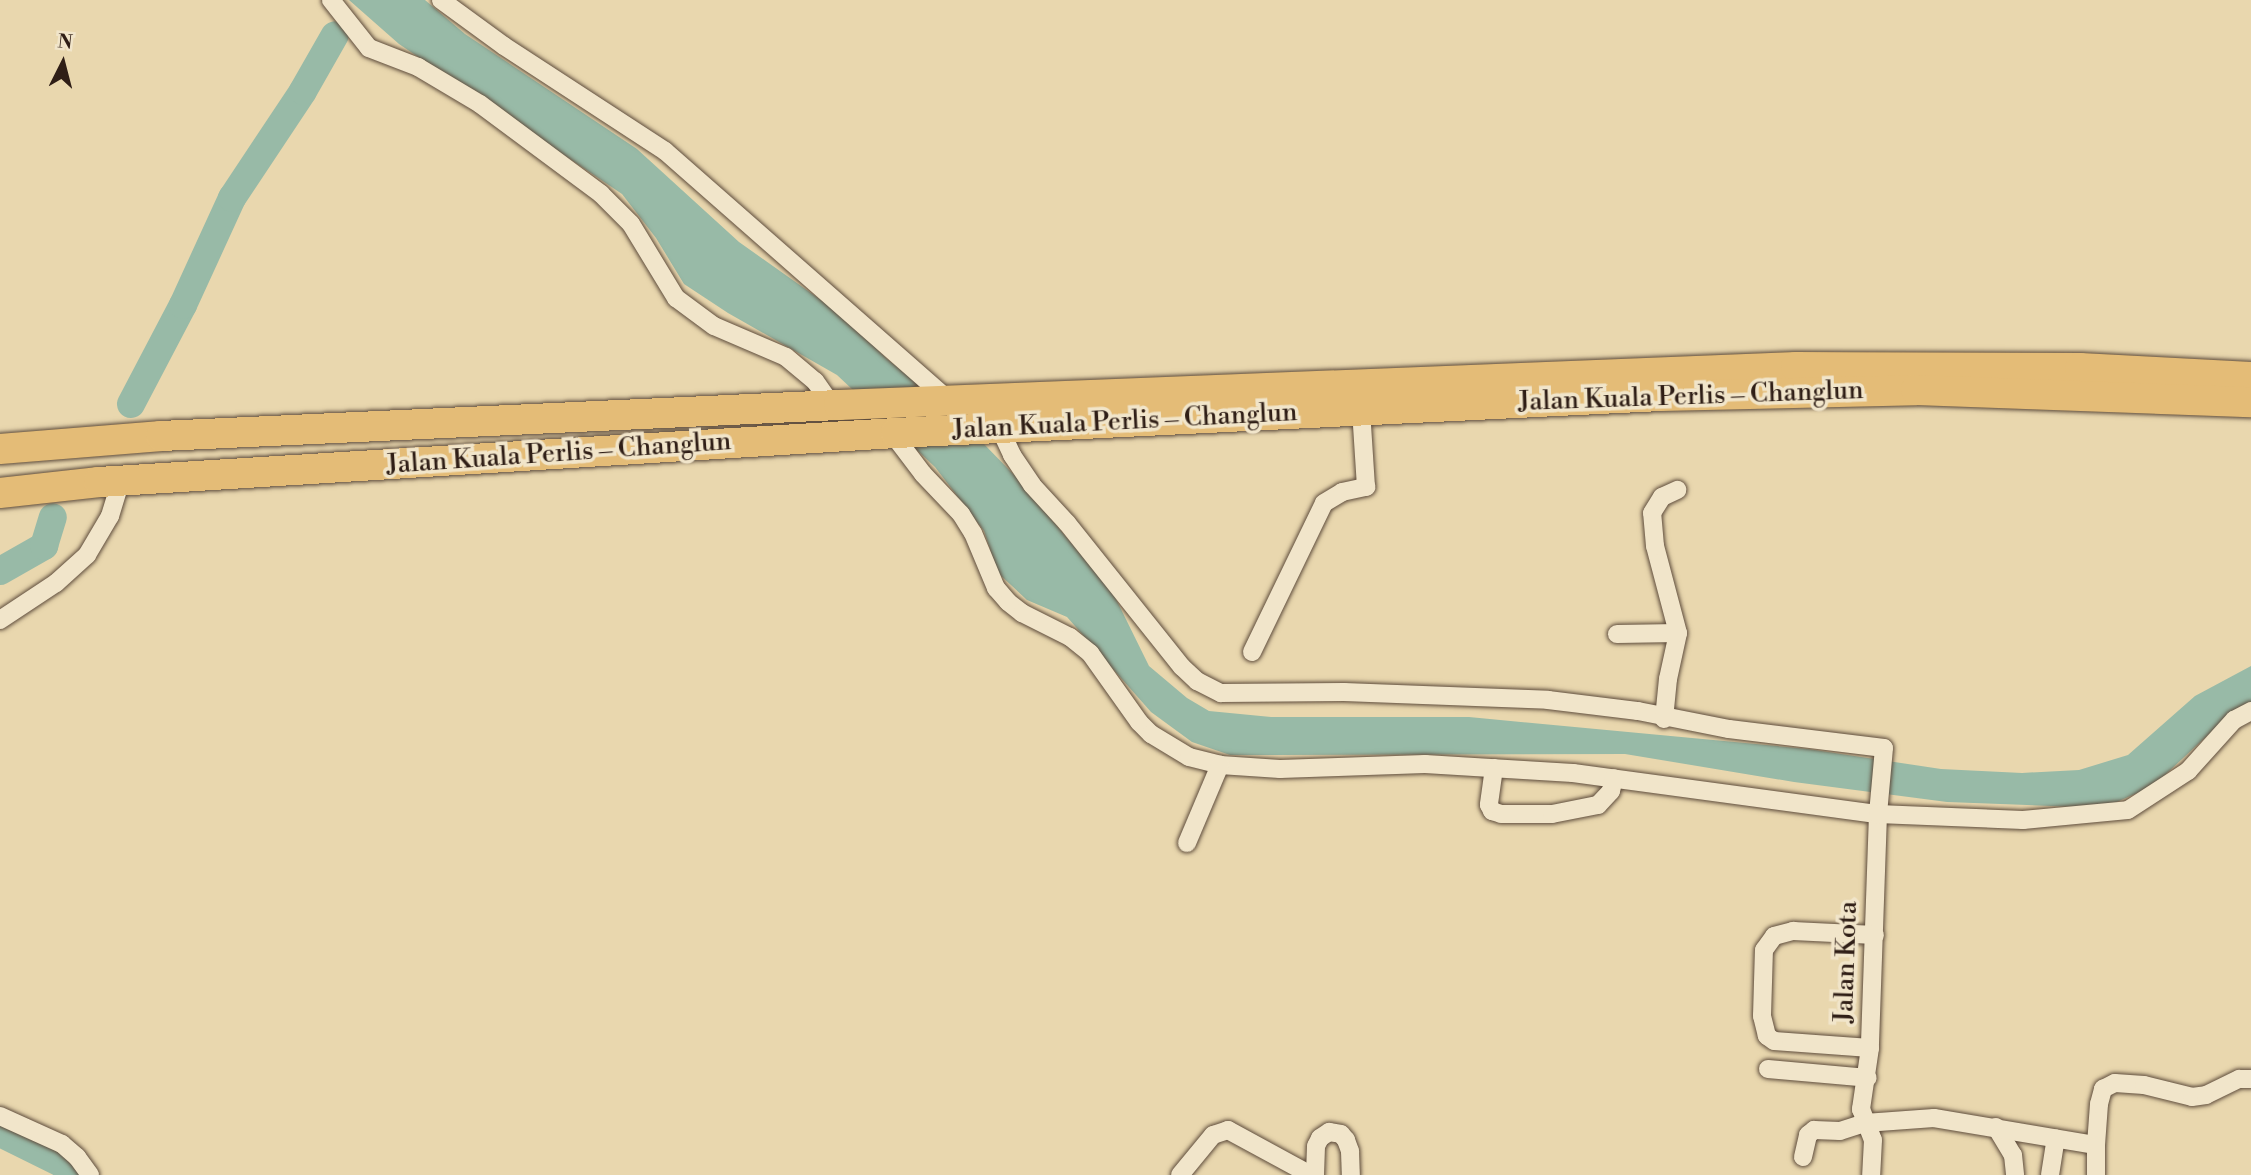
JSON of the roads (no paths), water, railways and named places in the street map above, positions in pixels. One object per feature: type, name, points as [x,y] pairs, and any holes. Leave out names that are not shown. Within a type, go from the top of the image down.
[{"type":"highway","name":"Jalan Kuala Perlis – Changlun","points":[[0,449],[118,440],[945,400],[1796,367],[2081,368],[2251,377]]},
{"type":"highway","name":"Jalan Kuala Perlis – Changlun","points":[[0,494],[83,484],[894,433],[1799,391],[1957,391],[2251,402]]},
{"type":"street","points":[[331,0],[369,48],[406,61],[472,98],[610,201],[631,224],[676,298],[714,326],[786,358],[814,381],[836,405]]},
{"type":"street","points":[[441,0],[504,46],[665,151],[945,400]]},
{"type":"street","points":[[1252,652],[1324,503],[1342,492],[1366,487],[1361,410]]},
{"type":"street","points":[[992,430],[1032,485],[1067,523],[1182,667],[1197,681],[1221,693],[1510,697],[1586,703],[1664,719],[1668,679],[1678,633],[1651,527],[1655,505],[1662,497],[1677,490]]},
{"type":"street","points":[[894,433],[923,474],[961,514],[973,533],[996,588],[1008,602],[1022,613],[1070,637],[1090,653],[1139,722],[1151,734],[1189,757],[1220,765],[1280,769],[1395,764],[1494,768],[1879,805],[1990,821],[2070,817],[2128,810],[2188,771],[2234,720],[2251,711]]},
{"type":"street","points":[[0,620],[56,583],[87,555],[110,516],[83,484]]},
{"type":"street","points":[[1617,634],[1678,633]]},
{"type":"street","name":"Jalan Kota","points":[[1664,719],[1884,750],[1879,805],[1870,1048],[1868,1078],[1861,1109],[1873,1140],[1871,1175]]},
{"type":"street","points":[[1187,843],[1220,765]]},
{"type":"street","points":[[1494,768],[1489,805],[1492,811],[1501,814],[1552,814],[1598,805],[1611,791],[1614,778]]},
{"type":"street","points":[[1870,1048],[1774,1041],[1767,1037],[1762,1016],[1764,950],[1774,936],[1793,931],[1875,934]]},
{"type":"street","points":[[1768,1069],[1868,1078]]},
{"type":"street","points":[[2096,1175],[2099,1104],[2103,1089],[2115,1083],[2144,1085],[2192,1097],[2206,1095],[2239,1079],[2251,1079]]},
{"type":"street","points":[[0,1116],[62,1144],[78,1157],[90,1175]]},
{"type":"street","points":[[1803,1157],[1808,1135],[1814,1130],[1840,1131],[1865,1123],[1934,1118],[2096,1145]]},
{"type":"street","points":[[1996,1127],[2013,1155],[2015,1175]]},
{"type":"street","points":[[1180,1175],[1213,1135],[1228,1130],[1313,1175],[1316,1146],[1320,1138],[1329,1132],[1341,1134],[1350,1151],[1351,1175]]},
{"type":"street","points":[[2050,1175],[2056,1138]]},
{"type":"waterway","points":[[131,404],[183,305],[232,198],[303,91],[335,35]]},
{"type":"waterway","points":[[0,571],[44,546],[53,517]]},
{"type":"waterway","points":[[0,1133],[63,1164],[70,1175]]}]
